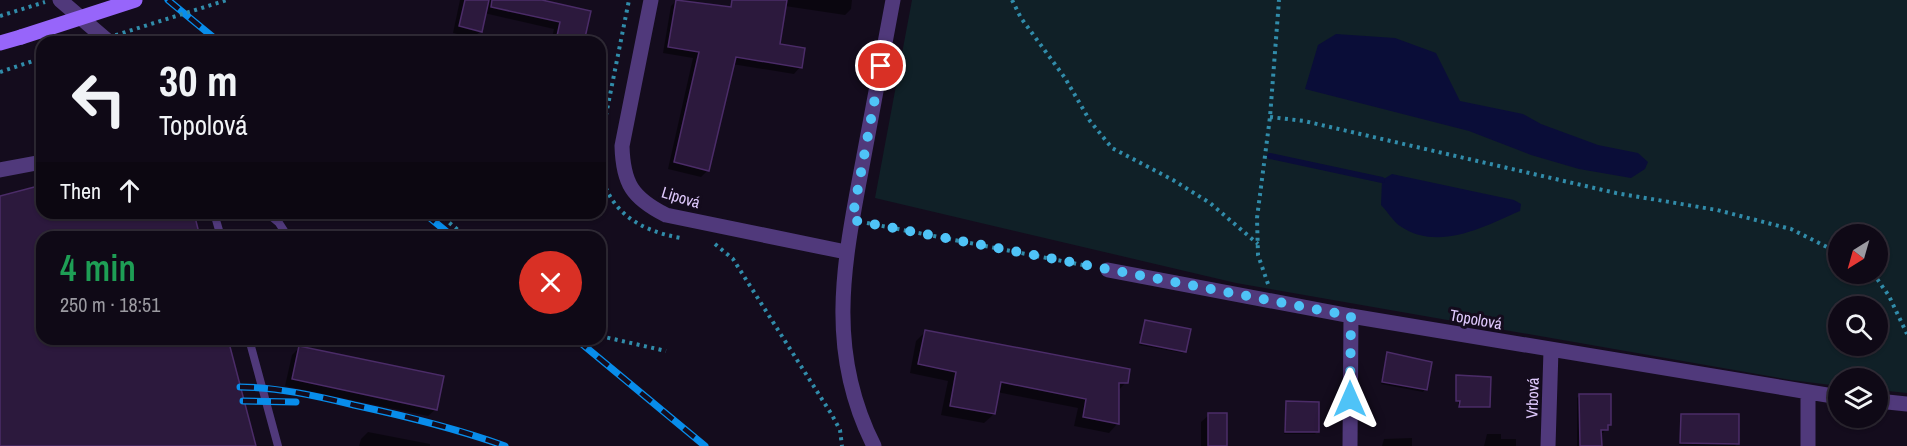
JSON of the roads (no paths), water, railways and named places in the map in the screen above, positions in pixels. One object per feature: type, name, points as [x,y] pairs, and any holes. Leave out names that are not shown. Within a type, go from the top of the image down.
[{"type":"main road","points":[[0,43],[135,0]]},
{"type":"street","points":[[60,0],[102,36]]},
{"type":"street","name":"Lipová","points":[[651,0],[622,146],[622,166],[630,188],[650,207],[666,215],[846,252]]},
{"type":"street","points":[[874,446],[859,411],[844,347],[842,296],[846,252],[893,0]]},
{"type":"street","points":[[0,170],[36,163]]},
{"type":"street","name":"Topolová","points":[[1108,270],[1351,316],[1828,396]]},
{"type":"street","points":[[1350,446],[1351,316]]},
{"type":"street","name":"Vrbová","points":[[1548,446],[1551,350]]},
{"type":"street","points":[[1808,394],[1808,446]]},
{"type":"street","points":[[1888,402],[1907,404]]},
{"type":"lane","points":[[274,219],[284,231]]},
{"type":"lane","points":[[251,345],[278,446]]},
{"type":"waterway","points":[[1270,156],[1382,180]]},
{"type":"railway","points":[[168,0],[212,36]]},
{"type":"railway","points":[[431,219],[446,231]]},
{"type":"railway","points":[[583,345],[705,446]]},
{"type":"railway","points":[[240,387],[283,390],[326,398],[430,423],[505,446]]},
{"type":"railway","points":[[243,401],[296,402]]}]
